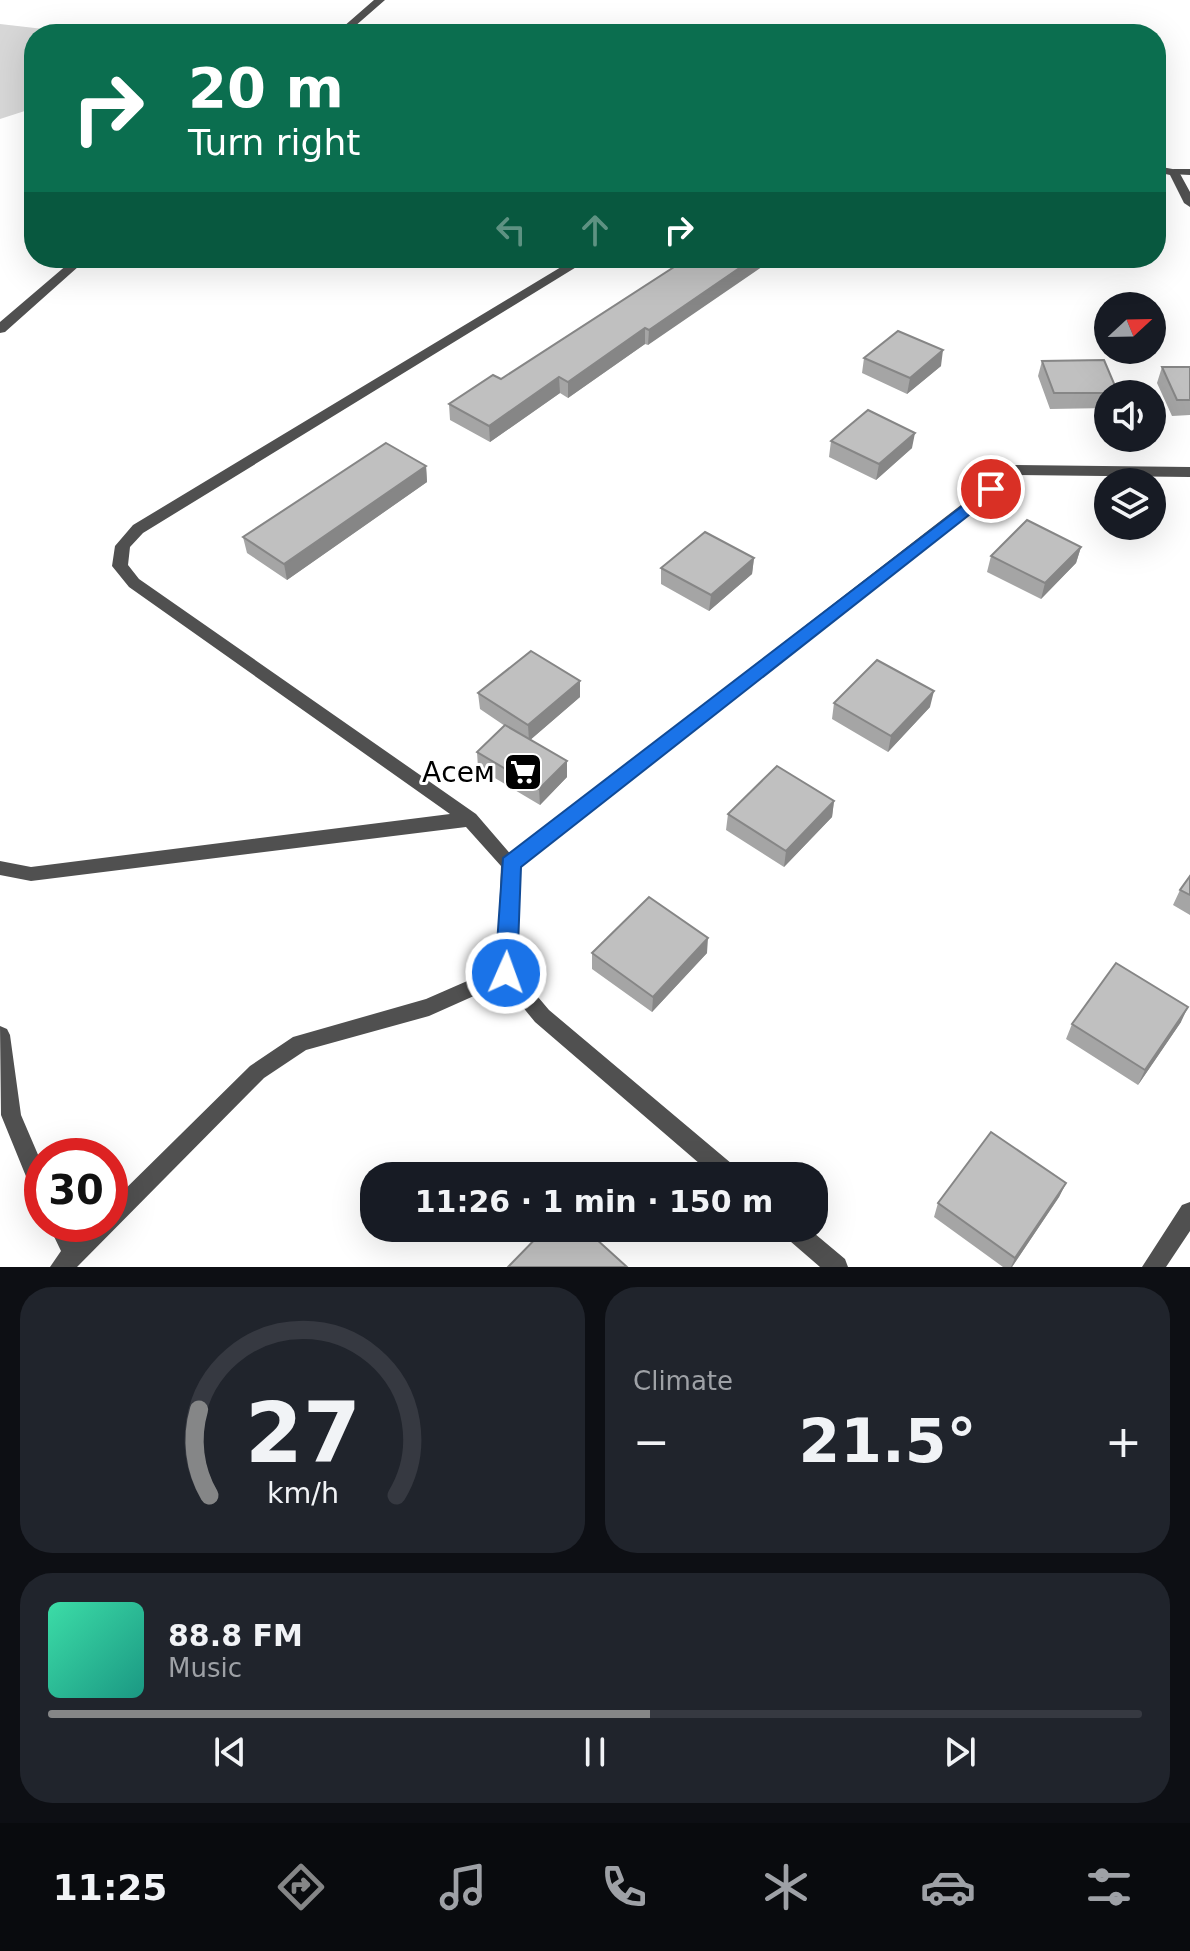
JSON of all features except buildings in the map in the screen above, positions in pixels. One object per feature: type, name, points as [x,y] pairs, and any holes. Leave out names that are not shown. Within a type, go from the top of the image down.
[{"type":"street","points":[[352,24],[380,0]]},
{"type":"street","points":[[1166,171],[1190,172]]},
{"type":"street","points":[[1174,172],[1190,203]]},
{"type":"street","points":[[0,329],[70,268]]},
{"type":"street","points":[[569,268],[138,529],[123,546],[120,566],[134,583],[470,819],[510,864],[506,973],[542,1016],[714,1162]]},
{"type":"street","points":[[510,864],[1015,470],[1190,472]]},
{"type":"street","points":[[0,868],[31,874],[470,819]]},
{"type":"street","points":[[128,1201],[257,1072],[300,1043],[429,1007],[506,973]]},
{"type":"street","points":[[0,1035],[11,1115],[24,1146]]},
{"type":"street","points":[[1153,1267],[1190,1212]]},
{"type":"street","points":[[68,1260],[86,1242]]},
{"type":"street","points":[[808,1242],[837,1267]]},
{"type":"shaded area","points":[[0,24],[24,27],[24,111],[0,119]]},
{"type":"place","name":"Асем","points":[[523,772]]},
{"type":"route","points":[[506,973],[510,864],[991,489]]}]
